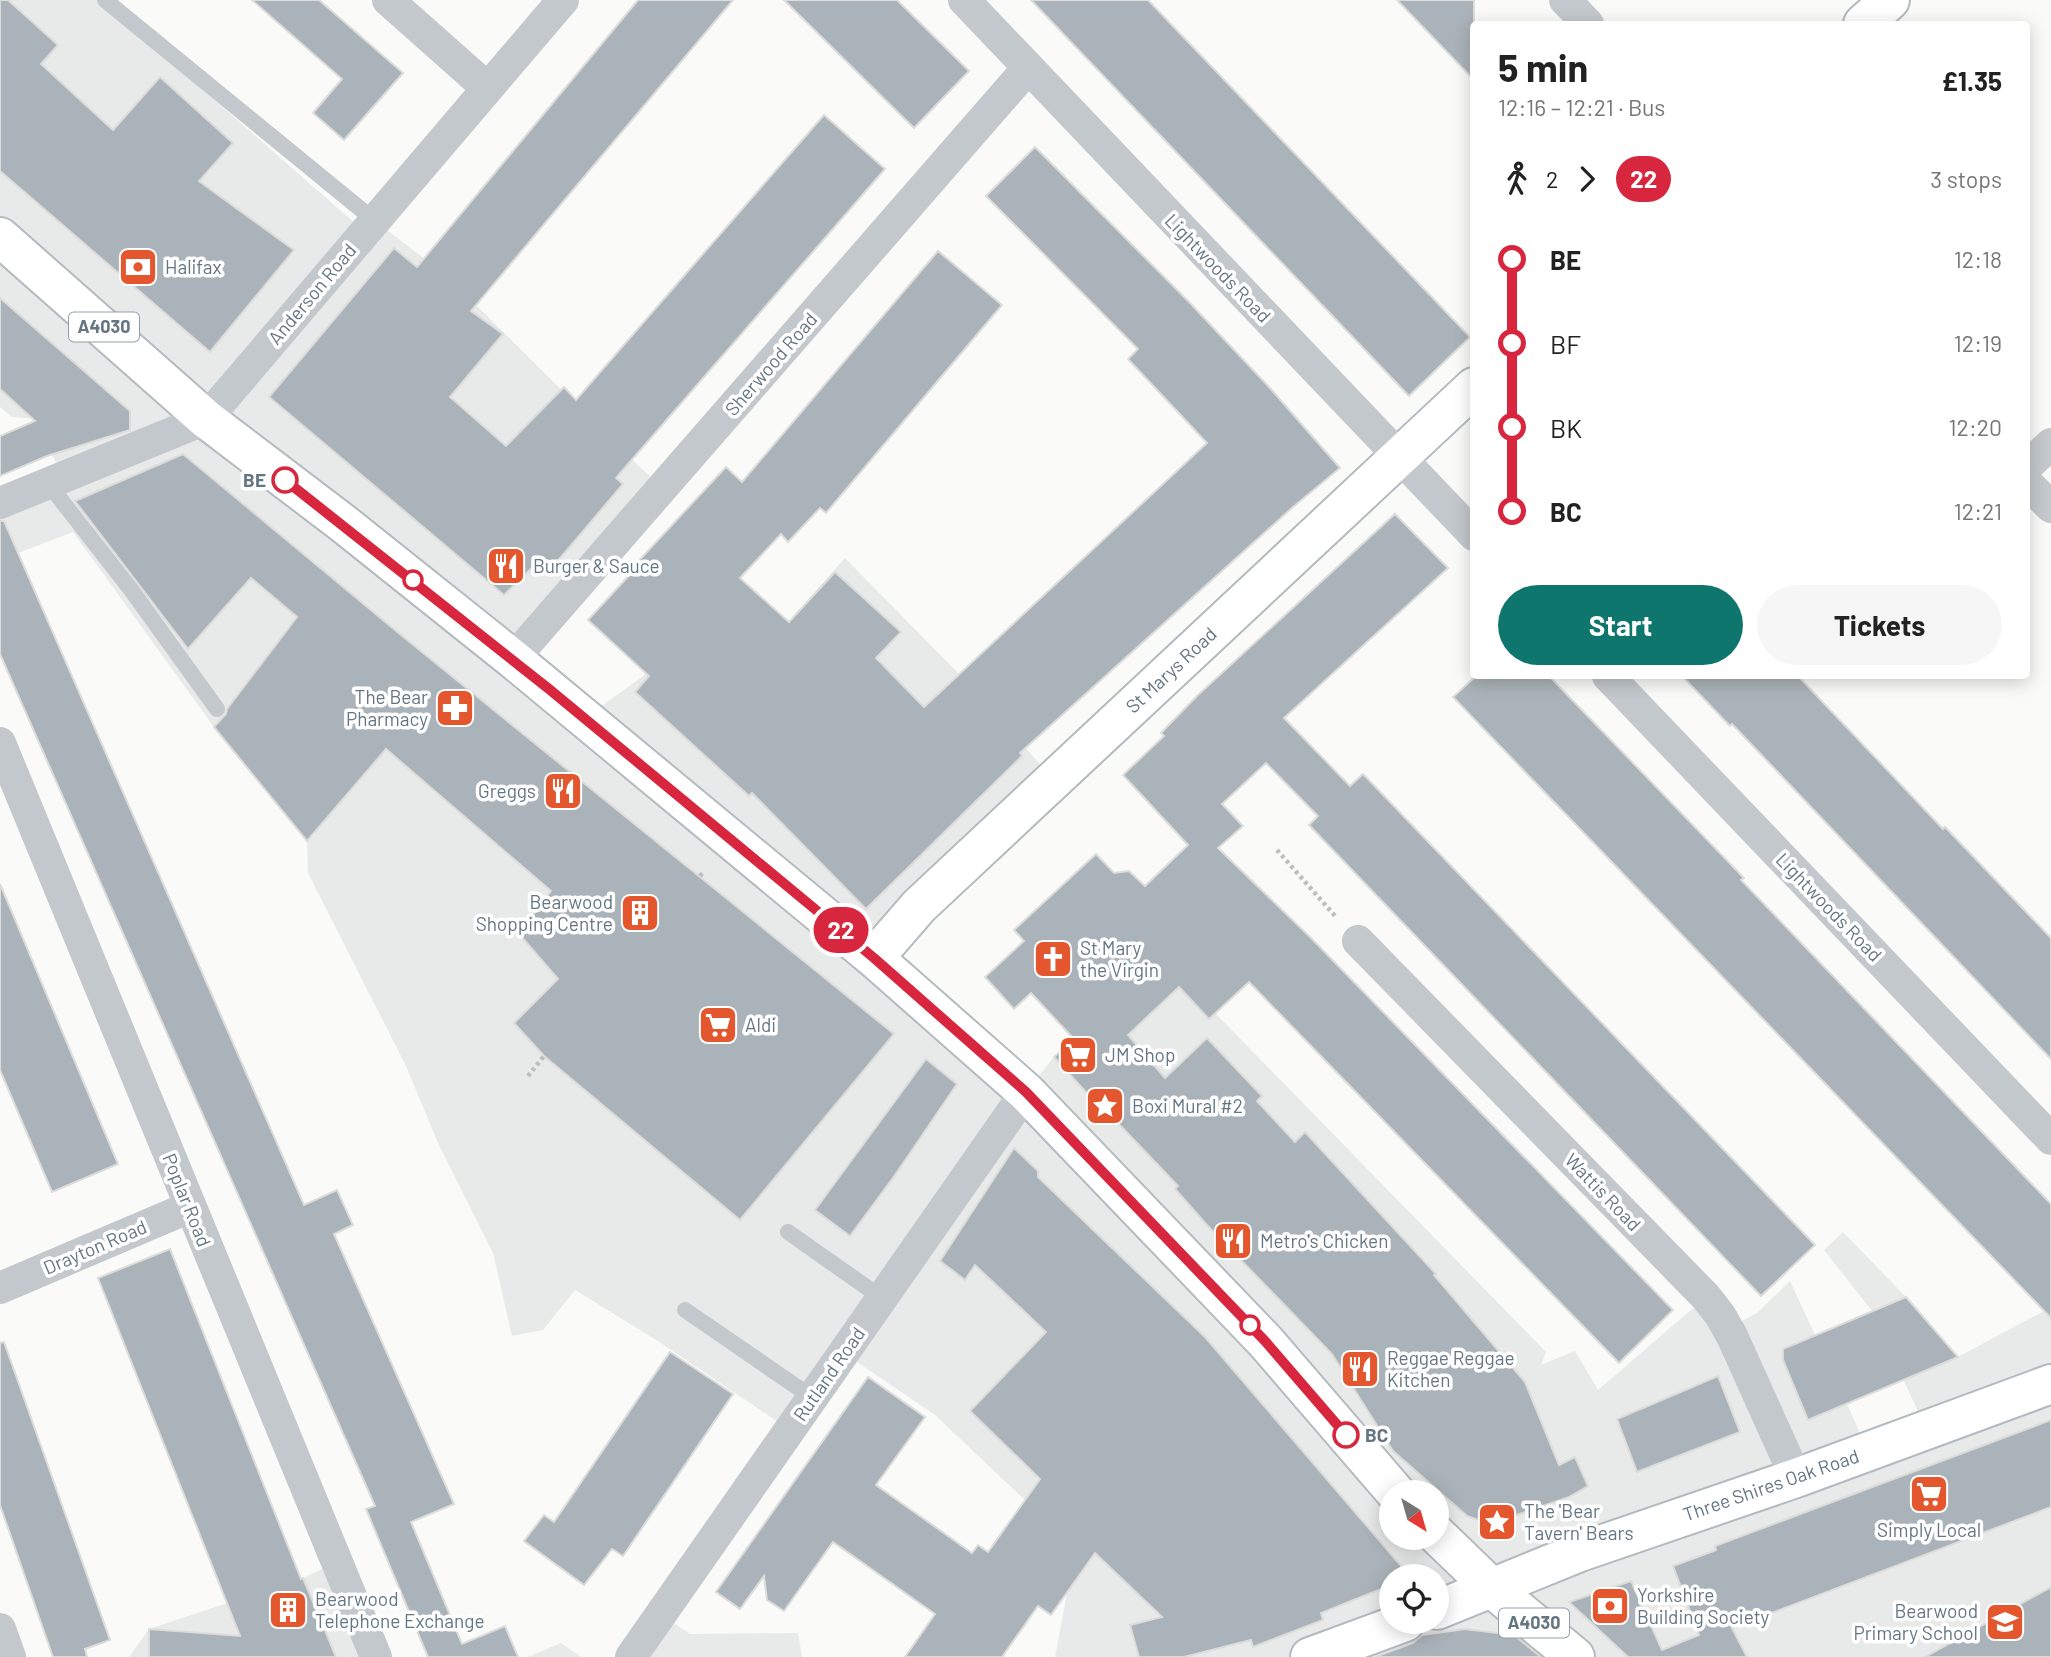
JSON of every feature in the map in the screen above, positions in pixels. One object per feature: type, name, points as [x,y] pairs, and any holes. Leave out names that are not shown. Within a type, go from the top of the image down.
[{"type":"main road","points":[[1867,21],[1890,0]]},
{"type":"main road","name":"A4030","points":[[0,237],[206,419],[344,524],[513,659],[874,958],[1026,1092],[1265,1341],[1385,1480]]},
{"type":"main road","name":"St Marys Road","points":[[874,958],[919,906],[1470,391]]},
{"type":"main road","name":"Three Shires Oak Road","points":[[1449,1606],[1580,1552],[1796,1478],[2051,1384]]},
{"type":"main road","name":"A4030","points":[[1449,1547],[1493,1589],[1575,1657]]},
{"type":"main road","points":[[1310,1657],[1379,1632]]},
{"type":"street","points":[[388,0],[486,87]]},
{"type":"street","name":"Anderson Road","points":[[0,503],[206,419],[486,87],[563,0]]},
{"type":"street","name":"Lightwoods Road","points":[[964,0],[1470,531]]},
{"type":"street","points":[[1565,0],[1585,21]]},
{"type":"street","name":"Sherwood Road","points":[[513,659],[1028,68]]},
{"type":"street","points":[[2030,463],[2051,444]]},
{"type":"street","points":[[2030,486],[2051,507]]},
{"type":"street","name":"Lightwoods Road","points":[[1611,679],[2051,1139]]},
{"type":"street","name":"Poplar Road","points":[[0,743],[376,1657]]},
{"type":"street","name":"Wattis Road","points":[[1358,941],[1706,1297],[1732,1336],[1796,1478]]},
{"type":"street","name":"Rutland Road","points":[[631,1657],[1026,1092]]},
{"type":"street","name":"Drayton Road","points":[[0,1288],[190,1207]]},
{"type":"street","points":[[0,1629],[10,1657]]},
{"type":"lane","points":[[105,0],[374,220]]},
{"type":"lane","points":[[47,482],[132,591],[217,709]]},
{"type":"lane","points":[[788,1232],[883,1298]]},
{"type":"lane","points":[[685,1310],[813,1398]]},
{"type":"path","points":[[1277,850],[1358,941]]},
{"type":"path","points":[[528,1076],[544,1056]]},
{"type":"shaded area","points":[[0,0],[100,0],[364,231],[374,220],[449,278],[662,487],[513,659],[585,718],[664,661],[775,637],[845,558],[959,674],[1054,780],[874,958],[1027,1091],[1054,1057],[1211,914],[1263,969],[1216,1014],[1546,1352],[1541,1365],[1575,1351],[1598,1390],[1706,1297],[1728,1328],[1757,1313],[1790,1281],[1857,1426],[1866,1452],[1926,1429],[1872,1311],[1824,1250],[1843,1232],[1906,1297],[1958,1357],[2044,1311],[2051,1304],[2051,1657],[1055,1657],[1067,1593],[1054,1521],[1025,1500],[935,1415],[844,1353],[790,1430],[658,1341],[575,1290],[543,1330],[512,1336],[493,1253],[438,1143],[406,1066],[308,873],[307,841],[214,727],[73,532],[0,560],[0,503],[61,476],[38,419],[12,417],[0,407]]},
{"type":"shaded area","points":[[337,1562],[376,1657],[129,1657],[149,1629],[303,1578]]},
{"type":"shaded area","points":[[661,1614],[690,1634],[798,1633],[802,1657],[631,1657]]},
{"type":"shaded area","points":[[561,1643],[581,1657],[528,1657]]},
{"type":"building","points":[[0,0],[8,0],[58,45],[41,64],[113,130],[160,77],[233,143],[199,181],[294,250],[210,352],[0,171]]},
{"type":"building","points":[[252,0],[319,0],[403,73],[344,140],[313,113],[342,79]]},
{"type":"building","points":[[638,0],[733,0],[471,311],[503,334],[450,397],[506,446],[564,387],[576,400],[824,115],[885,169],[616,478],[623,484],[551,569],[542,558],[504,595],[269,397],[394,248],[417,267]]},
{"type":"building","points":[[784,0],[897,0],[969,71],[914,128]]},
{"type":"building","points":[[1031,0],[1148,0],[1470,337],[1409,396]]},
{"type":"building","points":[[1397,0],[1474,0],[1474,21],[1470,21],[1470,76]]},
{"type":"building","points":[[1035,147],[1189,302],[1340,468],[1293,507],[1020,753],[1022,756],[866,909],[752,793],[749,796],[635,692],[649,676],[588,620],[726,467],[742,482],[938,251],[1002,305],[826,513],[820,508],[788,542],[781,534],[740,578],[789,622],[835,572],[901,632],[876,658],[924,707],[1207,443],[1128,359],[1138,349],[986,196]]},
{"type":"building","points":[[0,298],[130,411],[130,430],[47,456],[0,476],[0,436],[35,421],[0,389]]},
{"type":"building","name":"Bearwood Shopping Centre","points":[[183,454],[401,635],[894,1034],[740,1220],[544,1056],[514,1023],[558,979],[519,934],[551,891],[386,749],[307,841],[214,727],[297,617],[251,578],[188,649],[75,501]]},
{"type":"building","points":[[1395,514],[1448,568],[1284,718],[1350,786],[1363,774],[1815,1245],[1761,1296],[1309,825],[1318,816],[1266,763],[1222,804],[1243,826],[1218,848],[1310,937],[1673,1310],[1619,1363],[1249,982],[1209,1019],[1179,987],[1128,1035],[1165,1078],[1207,1038],[1262,1096],[1257,1101],[1295,1142],[1305,1132],[1436,1274],[1434,1275],[1525,1382],[1559,1465],[1575,1457],[1588,1486],[1569,1497],[1497,1522],[1484,1522],[1467,1516],[1449,1500],[1449,1480],[1426,1480],[1393,1451],[1332,1354],[1206,1224],[1175,1189],[1178,1186],[1054,1057],[1074,1039],[1031,993],[1014,1009],[985,977],[1024,941],[1014,930],[1096,854],[1114,873],[1129,871],[1145,886],[1188,845],[1123,775],[1164,736],[1161,733],[1198,695]]},
{"type":"building","points":[[0,521],[4,521],[304,1205],[337,1190],[353,1225],[334,1234],[454,1504],[411,1522],[462,1644],[505,1626],[518,1657],[428,1657],[366,1509],[375,1506],[0,654]]},
{"type":"building","points":[[1473,679],[1552,679],[1744,878],[1741,880],[2051,1204],[2051,1318],[1453,697]]},
{"type":"building","points":[[1685,679],[1801,679],[1943,829],[1945,827],[2051,938],[2051,1059],[1732,724],[1730,726]]},
{"type":"building","points":[[0,884],[118,1164],[52,1192],[0,1070]]},
{"type":"building","points":[[926,1059],[957,1084],[850,1236],[815,1210]]},
{"type":"building","points":[[1014,1148],[1038,1171],[1038,1177],[1205,1337],[1379,1540],[1379,1550],[1387,1550],[1399,1564],[1379,1564],[1379,1590],[1321,1613],[1323,1620],[1253,1647],[1251,1640],[1184,1657],[1139,1657],[1130,1625],[1162,1617],[1095,1553],[1051,1615],[1038,1606],[1002,1657],[905,1657],[935,1614],[833,1542],[784,1611],[767,1600],[764,1576],[740,1609],[716,1592],[868,1377],[925,1417],[876,1485],[972,1553],[978,1545],[988,1552],[1040,1479],[970,1411],[1046,1332],[975,1265],[965,1280],[940,1261]]},
{"type":"building","points":[[170,1249],[301,1579],[303,1578],[336,1657],[149,1657],[149,1629],[240,1636],[98,1278]]},
{"type":"building","points":[[1906,1297],[1958,1357],[1808,1420],[1783,1360],[1783,1349]]},
{"type":"building","points":[[4,1342],[110,1640],[85,1649],[87,1657],[53,1657],[0,1505],[0,1343]]},
{"type":"building","points":[[670,1352],[733,1394],[623,1556],[612,1549],[584,1585],[524,1541],[544,1515],[554,1522]]},
{"type":"building","points":[[1718,1376],[1740,1432],[1637,1472],[1617,1419]]},
{"type":"building","points":[[2051,1420],[2051,1507],[1732,1628],[1747,1657],[1628,1657],[1569,1602],[1631,1581],[1662,1650],[1699,1635],[1673,1566],[1716,1550],[1715,1546]]},
{"type":"building","name":"Bearwood Primary School","points":[[2051,1587],[2051,1657],[1925,1657]]},
{"type":"building","points":[[1465,1629],[1514,1635],[1541,1657],[1375,1657],[1413,1643],[1422,1635],[1449,1634],[1449,1631]]},
{"type":"bus line","name":"22","points":[[285,480],[513,659],[874,958],[1026,1092],[1265,1341],[1346,1435]]},
{"type":"place","name":"Halifax","points":[[138,267]]},
{"type":"place","name":"BE","points":[[285,480]]},
{"type":"place","name":"Burger & Sauce","points":[[506,566]]},
{"type":"place","name":"The Bear Pharmacy","points":[[455,708]]},
{"type":"place","name":"Greggs","points":[[563,791]]},
{"type":"place","name":"Bearwood Shopping Centre","points":[[640,913]]},
{"type":"place","name":"St Mary the Virgin","points":[[1053,959]]},
{"type":"place","name":"Aldi","points":[[718,1025]]},
{"type":"place","name":"JM Shop","points":[[1078,1055]]},
{"type":"place","name":"Boxi Mural #2","points":[[1105,1106]]},
{"type":"place","name":"Metro's Chicken","points":[[1233,1241]]},
{"type":"place","name":"Reggae Reggae Kitchen","points":[[1360,1369]]},
{"type":"place","name":"BC","points":[[1346,1435]]},
{"type":"place","name":"Simply Local","points":[[1929,1494]]},
{"type":"place","name":"The 'Bear Tavern' Bears","points":[[1497,1522]]},
{"type":"place","name":"Yorkshire Building Society","points":[[1610,1606]]},
{"type":"place","name":"Bearwood Telephone Exchange","points":[[288,1610]]},
{"type":"place","name":"Bearwood Primary School","points":[[2005,1622]]}]
